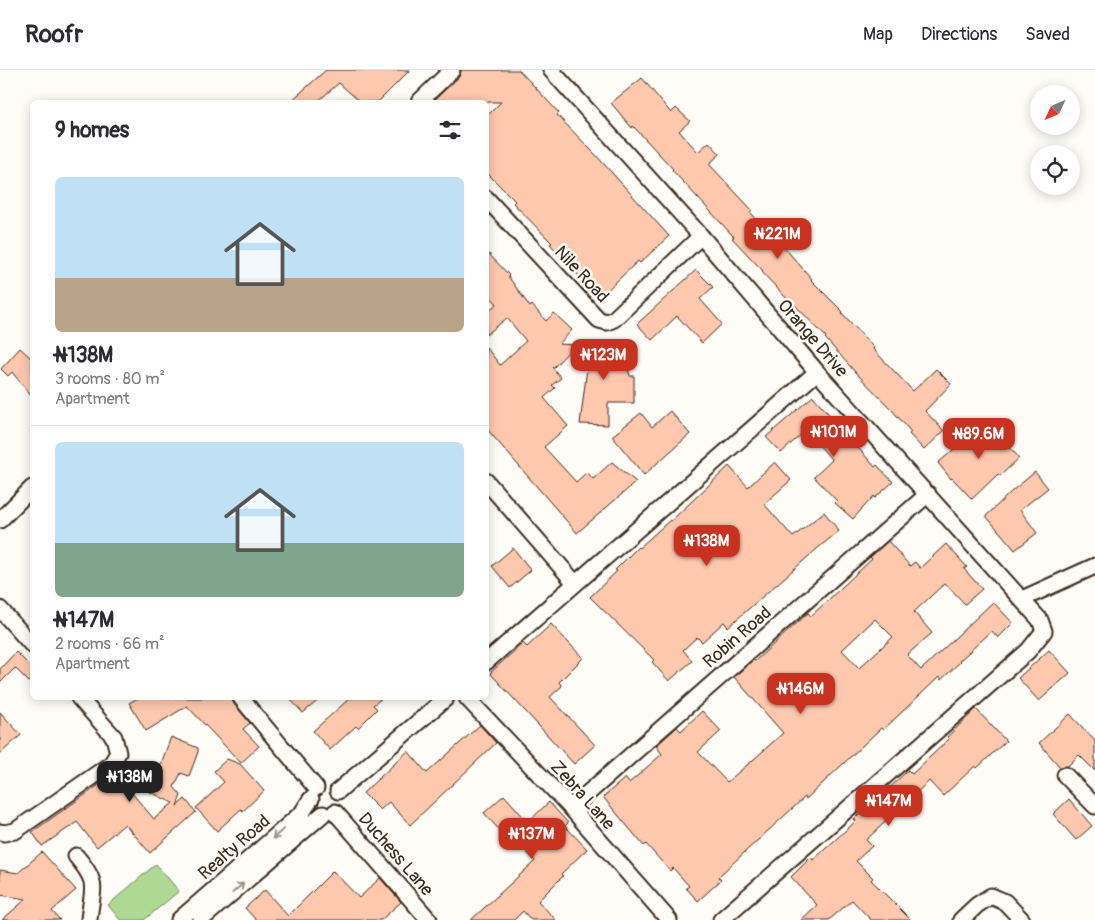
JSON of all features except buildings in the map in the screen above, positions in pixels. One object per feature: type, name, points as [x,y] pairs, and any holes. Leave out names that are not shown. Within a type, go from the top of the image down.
[{"type":"street","points":[[421,100],[452,70]]},
{"type":"street","name":"Orange Drive","points":[[552,70],[701,236],[817,372],[1022,599],[1040,620],[1044,631],[1028,651],[721,920]]},
{"type":"street","name":"Nile Road","points":[[489,201],[599,320],[607,322],[614,319],[701,236]]},
{"type":"street","points":[[489,659],[817,372]]},
{"type":"street","points":[[489,484],[575,583]]},
{"type":"street","points":[[0,520],[30,490]]},
{"type":"street","name":"Robin Road","points":[[571,808],[928,494]]},
{"type":"street","points":[[1022,599],[1095,566]]},
{"type":"street","points":[[0,609],[30,643]]},
{"type":"street","points":[[0,832],[15,831],[110,764],[118,753],[114,737],[81,700]]},
{"type":"street","points":[[242,700],[313,794],[314,809],[329,813],[340,806],[341,798],[338,790],[332,785],[323,785],[313,794]]},
{"type":"street","points":[[338,790],[444,700]]},
{"type":"street","name":"Zebra Lane","points":[[470,700],[571,808],[669,920]]},
{"type":"street","points":[[1065,776],[1095,806]]},
{"type":"street","name":"Realty Road","points":[[179,920],[302,813],[313,794]]},
{"type":"street","name":"Realty Road","points":[[209,917],[329,813]]},
{"type":"street","name":"Duchess Lane","points":[[329,813],[430,920]]},
{"type":"street","points":[[76,856],[92,878],[93,893],[89,920]]},
{"type":"street","points":[[961,920],[990,896],[1005,902],[1022,920]]},
{"type":"green space","points":[[156,864],[179,891],[144,920],[120,920],[108,905]]}]
